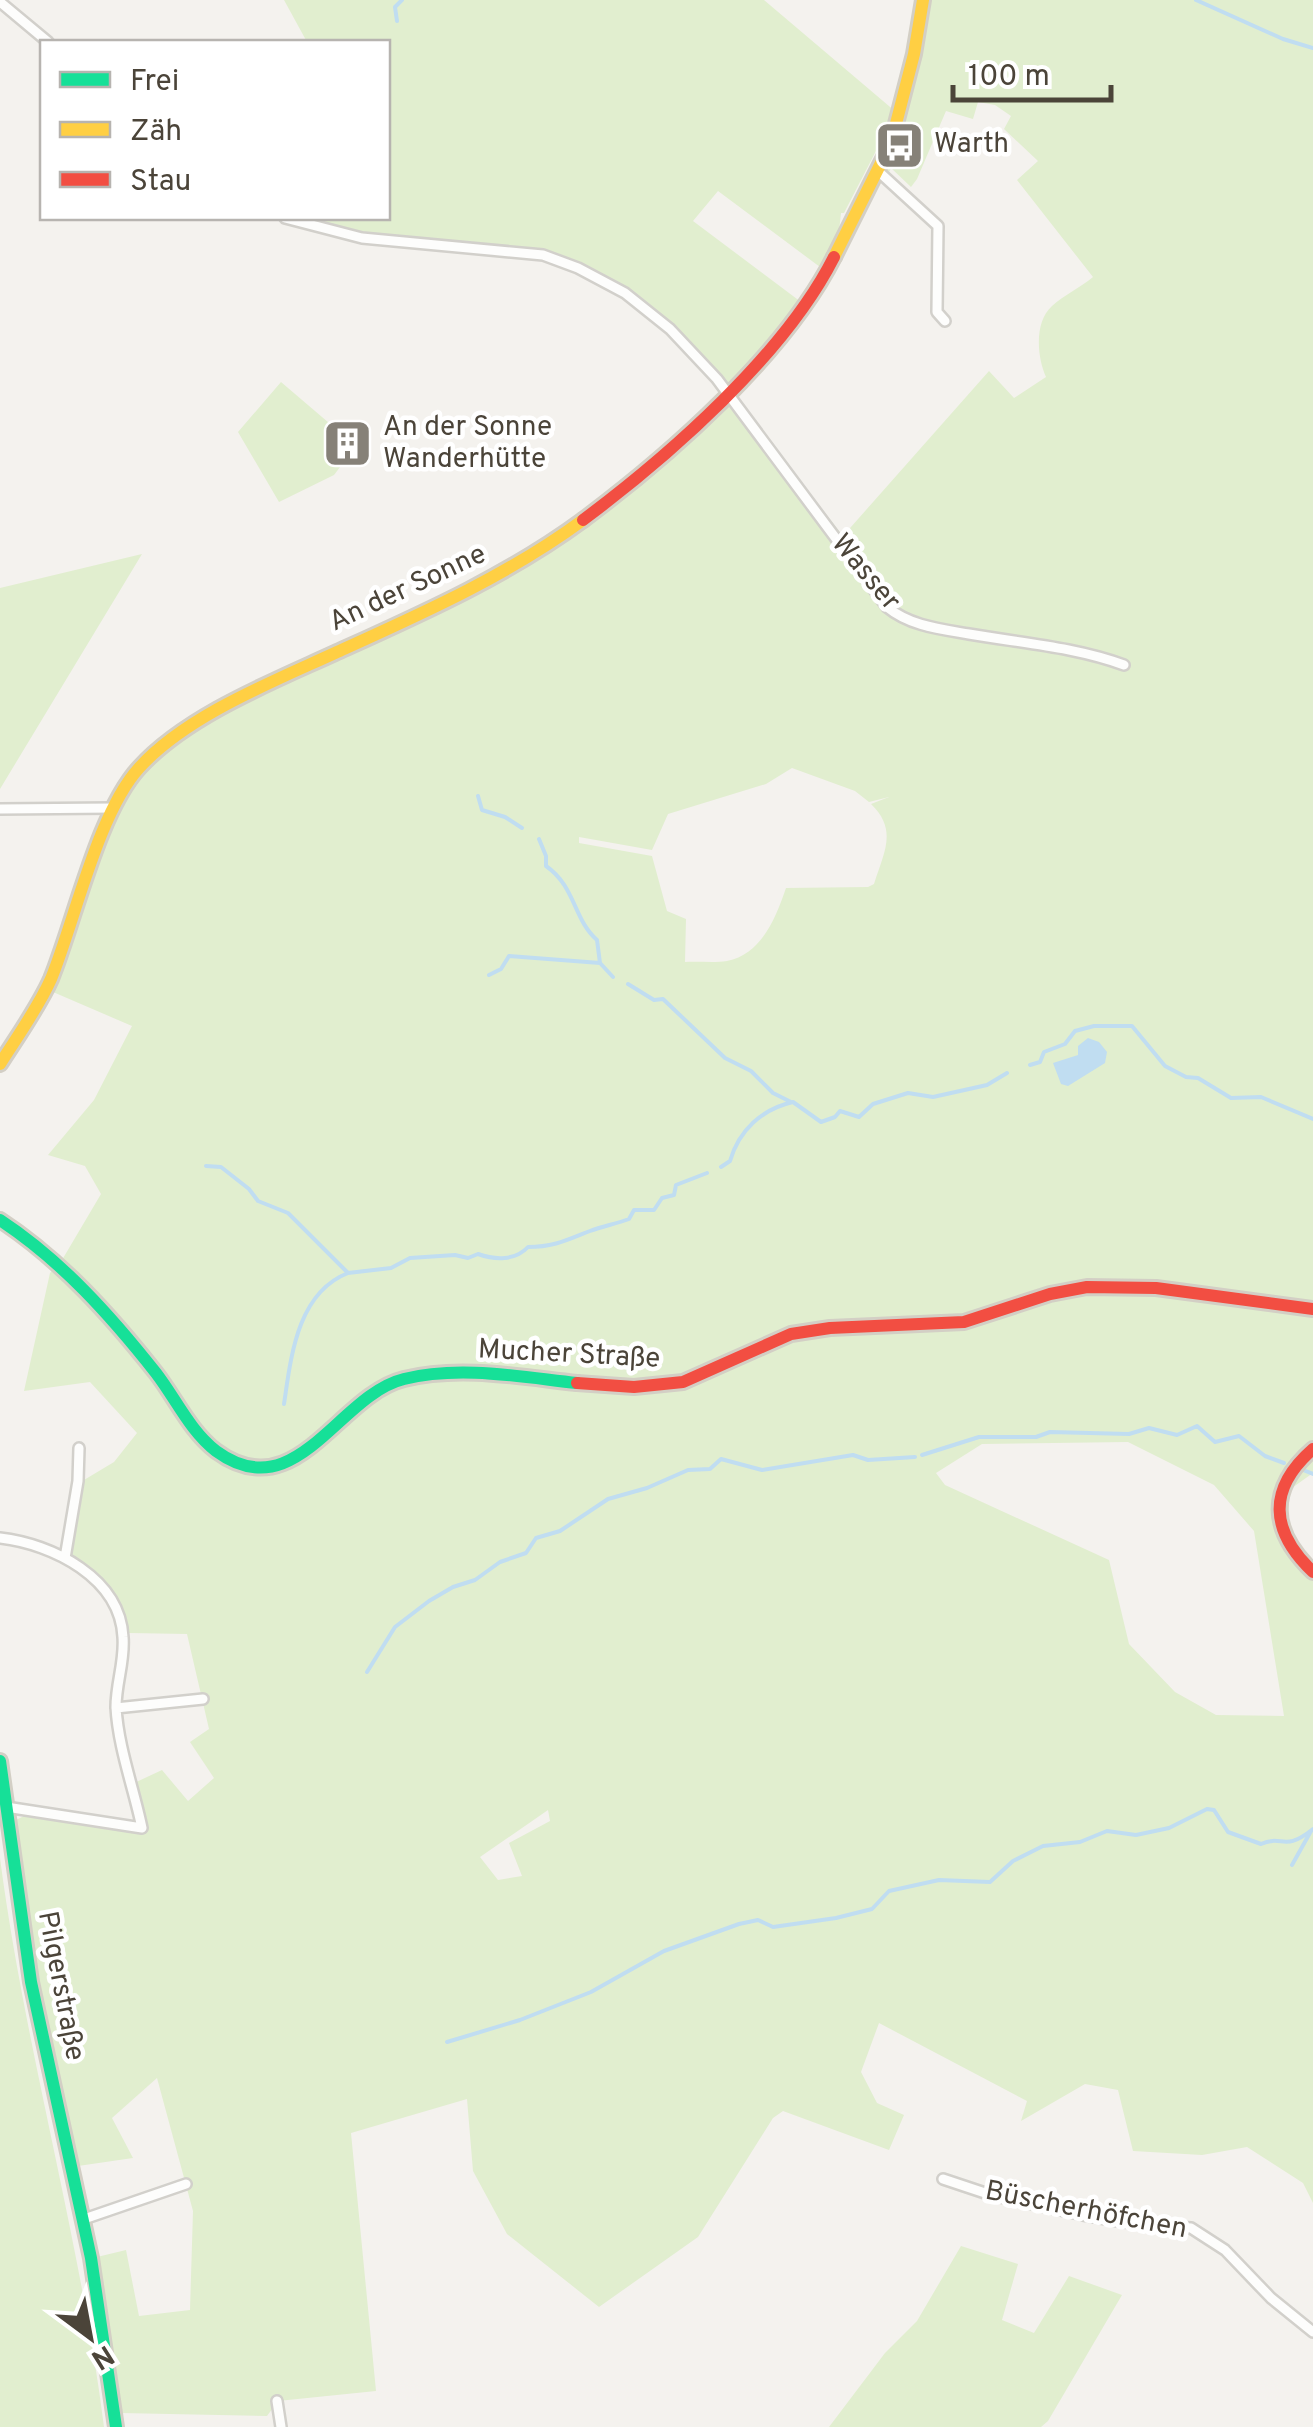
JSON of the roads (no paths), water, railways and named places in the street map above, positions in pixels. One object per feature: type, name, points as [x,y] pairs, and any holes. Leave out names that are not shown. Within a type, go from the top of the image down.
[{"type":"main road","name":"An der Sonne","points":[[0,1064],[49,982],[113,808],[138,769],[209,714],[277,677],[452,600],[549,544],[629,486],[727,394],[798,315],[878,171],[902,108],[924,0]]},
{"type":"main road","name":"Mucher Straße","points":[[0,1220],[59,1266],[143,1358],[208,1445],[236,1462],[260,1467],[283,1464],[308,1452],[371,1391],[413,1376],[452,1374],[632,1386],[675,1384],[713,1373],[786,1335],[851,1325],[970,1322],[1068,1290],[1154,1290],[1313,1309]]},
{"type":"main road","points":[[1313,1449],[1292,1469],[1282,1487],[1277,1510],[1282,1535],[1313,1572]]},
{"type":"main road","name":"Pilgerstraße","points":[[0,1761],[31,1982],[84,2219],[116,2427]]},
{"type":"street","points":[[0,2],[46,40]]},
{"type":"street","points":[[878,171],[938,226],[938,312],[945,321]]},
{"type":"street","name":"Wasser","points":[[294,220],[362,238],[525,252],[560,261],[596,278],[649,309],[670,329],[727,394],[887,607],[898,616],[930,627],[1084,653],[1124,665]]},
{"type":"street","points":[[0,809],[113,808]]},
{"type":"street","points":[[65,1558],[78,1481],[79,1448]]},
{"type":"street","points":[[0,1538],[65,1558],[94,1580],[119,1613],[124,1640],[116,1708],[142,1828],[6,1807]]},
{"type":"street","points":[[116,1708],[203,1699]]},
{"type":"street","name":"Büscherhöfchen","points":[[943,2180],[1083,2215],[1191,2228],[1225,2250],[1272,2298],[1313,2332]]},
{"type":"street","points":[[84,2219],[186,2184]]},
{"type":"street","points":[[277,2401],[281,2427]]},
{"type":"water","points":[[1088,1038],[1099,1042],[1107,1052],[1105,1063],[1068,1086],[1061,1084],[1053,1063],[1078,1055],[1078,1046]]},
{"type":"waterway","points":[[397,21],[395,7],[402,0]]},
{"type":"waterway","points":[[1196,0],[1283,39],[1313,48]]},
{"type":"waterway","points":[[478,796],[482,810],[505,817],[522,828]]},
{"type":"waterway","points":[[539,839],[546,866],[563,883],[583,923],[597,940],[600,963]]},
{"type":"waterway","points":[[489,975],[501,969],[509,956],[600,963],[613,977]]},
{"type":"waterway","points":[[628,984],[654,1000],[663,999],[725,1058],[751,1071],[773,1093],[791,1102]]},
{"type":"waterway","points":[[1030,1065],[1040,1062],[1044,1052],[1065,1044],[1075,1031],[1094,1026],[1132,1026],[1165,1066],[1186,1077],[1198,1078],[1231,1098],[1261,1097],[1313,1119]]},
{"type":"waterway","points":[[721,1167],[730,1161],[739,1140],[753,1123],[782,1105],[793,1102],[821,1122],[840,1111],[859,1117],[873,1104],[908,1093],[933,1097],[987,1085],[1007,1073]]},
{"type":"waterway","points":[[206,1166],[221,1167],[258,1201],[288,1213],[348,1273],[391,1268],[410,1258],[468,1258],[478,1254],[511,1257],[528,1247],[560,1242],[629,1219],[634,1210],[654,1210],[662,1198],[674,1195],[676,1185],[707,1173]]},
{"type":"waterway","points":[[284,1404],[294,1347],[307,1311],[331,1282],[348,1273]]},
{"type":"waterway","points":[[922,1455],[979,1437],[1036,1437],[1050,1432],[1129,1434],[1149,1428],[1177,1435],[1197,1426],[1215,1442],[1239,1436],[1265,1456],[1284,1463]]},
{"type":"waterway","points":[[367,1672],[395,1627],[429,1601],[475,1580],[500,1562],[526,1553],[536,1538],[560,1531],[608,1499],[688,1470],[710,1469],[721,1459],[762,1470],[853,1455],[868,1460],[915,1457]]},
{"type":"waterway","points":[[1303,1470],[1313,1474]]},
{"type":"waterway","points":[[447,2042],[520,2020],[591,1992],[664,1951],[739,1924],[758,1920],[773,1927],[836,1918],[872,1909],[889,1891],[939,1880],[990,1882],[1013,1861],[1043,1846],[1080,1842],[1107,1831],[1136,1835],[1169,1828],[1207,1809],[1214,1810],[1228,1832],[1261,1844],[1289,1842],[1313,1829]]},
{"type":"waterway","points":[[1292,1865],[1311,1831]]},
{"type":"place","name":"Warth","points":[[899,145]]},
{"type":"place","name":"An der Sonne Wanderhütte","points":[[348,444]]}]
